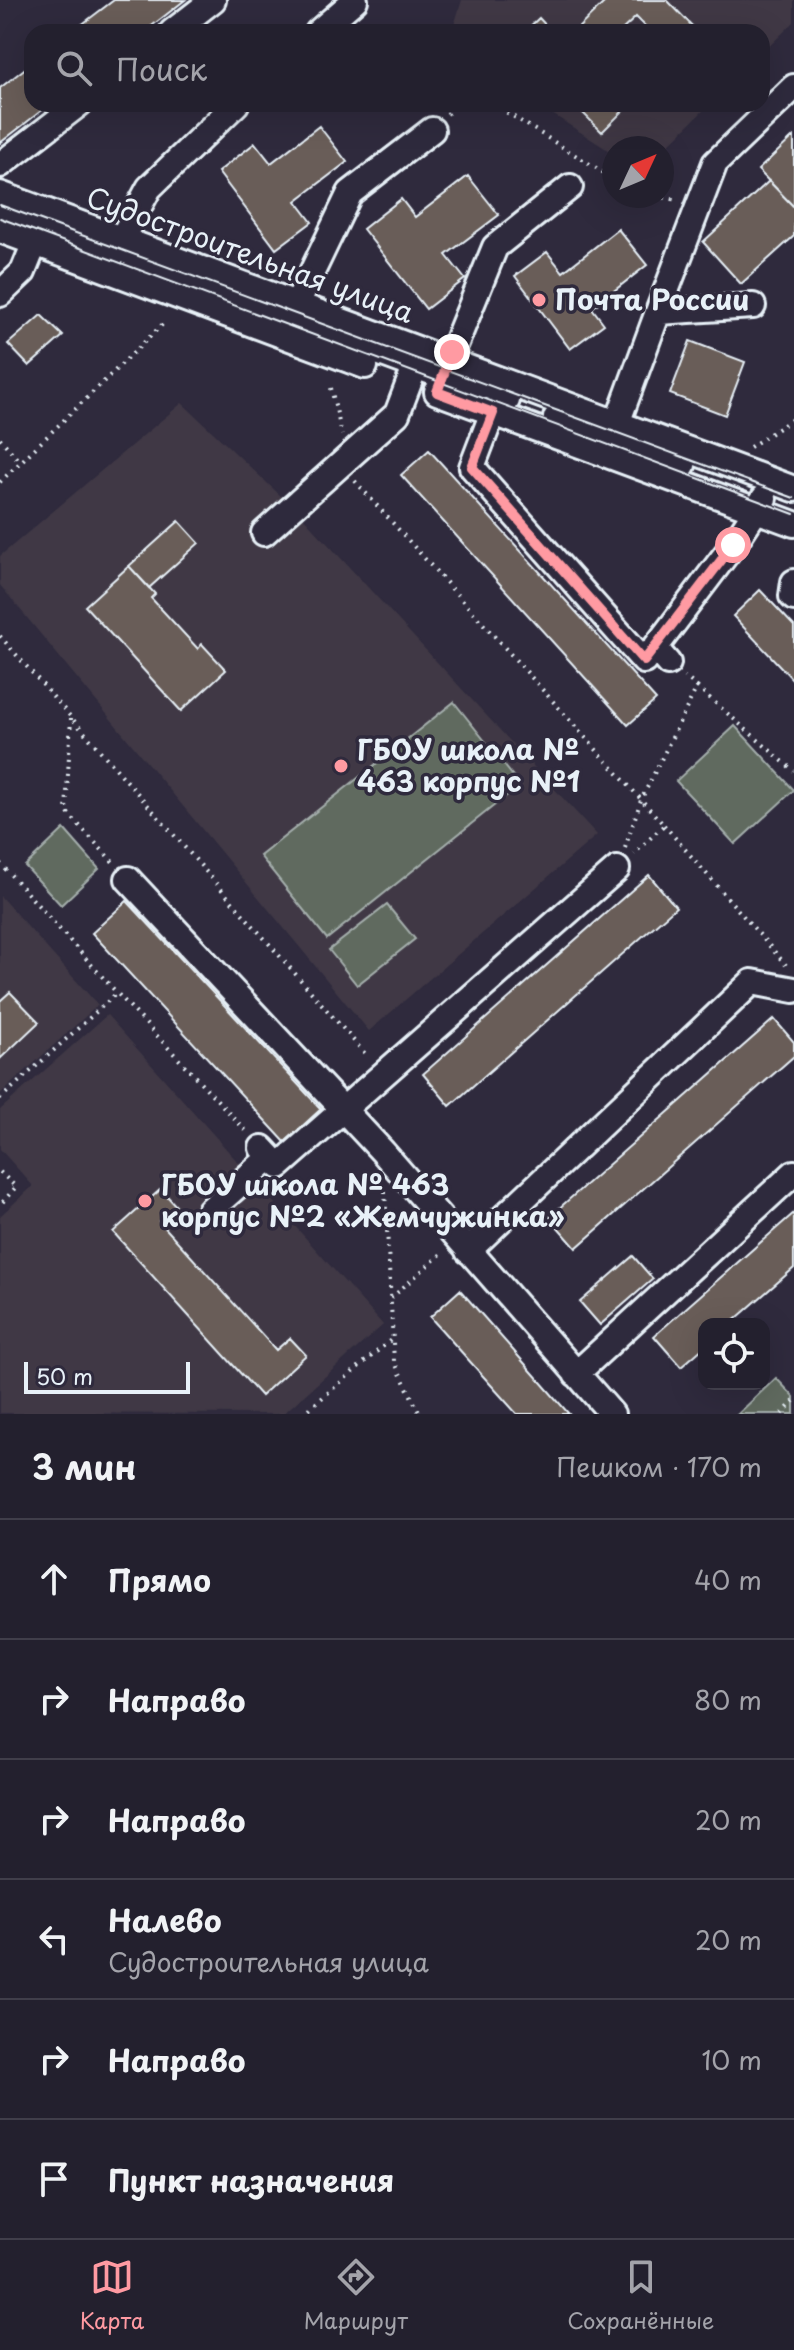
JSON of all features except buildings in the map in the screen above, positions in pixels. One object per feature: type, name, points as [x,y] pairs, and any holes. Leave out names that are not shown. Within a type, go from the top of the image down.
[{"type":"street","points":[[198,24],[213,0]]},
{"type":"street","points":[[327,24],[355,0]]},
{"type":"street","points":[[770,110],[794,87]]},
{"type":"street","points":[[0,165],[69,112]]},
{"type":"street","points":[[113,254],[149,188],[228,112]]},
{"type":"street","points":[[611,439],[715,163],[768,112]]},
{"type":"street","points":[[290,320],[350,193],[432,130]]},
{"type":"street","points":[[443,376],[495,247],[570,187]]},
{"type":"street","name":"Судостроительная улица","points":[[0,194],[41,227],[611,439],[772,494],[794,524]]},
{"type":"street","points":[[0,212],[41,227],[23,272],[0,294]]},
{"type":"street","name":"Судостроительная улица","points":[[0,230],[41,227],[611,439],[772,494]]},
{"type":"street","points":[[658,312],[753,306]]},
{"type":"street","points":[[264,533],[397,414],[415,366]]},
{"type":"street","points":[[499,397],[472,467],[644,661],[662,655],[772,494],[794,507]]},
{"type":"street","points":[[794,582],[794,598]]},
{"type":"street","points":[[210,1210],[266,1152],[279,1166],[617,869]]},
{"type":"street","points":[[128,879],[383,1152],[612,1414]]},
{"type":"street","points":[[463,1245],[752,982],[794,990]]},
{"type":"street","points":[[576,1374],[794,1173]]},
{"type":"path","points":[[506,112],[602,172]]},
{"type":"path","points":[[0,482],[164,323]]},
{"type":"path","points":[[750,447],[794,418]]},
{"type":"path","points":[[0,438],[20,462]]},
{"type":"path","points":[[353,478],[794,973]]},
{"type":"path","points":[[0,636],[383,1074]]},
{"type":"path","points":[[662,655],[794,771]]},
{"type":"path","points":[[617,869],[641,800],[697,687]]},
{"type":"path","points":[[71,717],[66,811],[128,879]]},
{"type":"path","points":[[617,869],[664,825]]},
{"type":"path","points":[[0,863],[266,1152]]},
{"type":"path","points":[[0,1099],[117,993]]},
{"type":"path","points":[[383,1152],[394,1361],[420,1414]]},
{"type":"path","points":[[0,1172],[16,1187],[0,1205]]},
{"type":"path","points":[[390,1298],[463,1245]]},
{"type":"path","points":[[303,1414],[393,1338]]},
{"type":"path","points":[[782,1414],[794,1401]]},
{"type":"shaded area","points":[[462,0],[794,0],[794,22],[770,45],[770,24],[454,24]]},
{"type":"shaded area","points":[[549,112],[702,112],[674,139],[674,136],[602,136],[602,146]]},
{"type":"shaded area","name":"ГБОУ школа № 463 корпус №1","points":[[182,403],[300,514],[597,835],[369,1031],[0,585],[0,556]]},
{"type":"shaded area","points":[[0,896],[98,1005],[0,1094]]},
{"type":"shaded area","name":"ГБОУ школа № 463 корпус №2 «Жемчужинка»","points":[[107,1015],[383,1325],[283,1414],[0,1413],[0,1216],[33,1186],[0,1149],[0,1110]]},
{"type":"green space","points":[[454,702],[520,785],[327,939],[260,856]]},
{"type":"green space","points":[[735,726],[794,790],[735,844],[676,781]]},
{"type":"green space","points":[[64,829],[99,869],[61,905],[25,866]]},
{"type":"green space","points":[[387,905],[415,939],[357,985],[329,950]]},
{"type":"green space","points":[[776,1378],[794,1397],[794,1414],[738,1414],[763,1390],[770,1390],[770,1384]]},
{"type":"tram line","points":[[0,205],[794,498]]},
{"type":"tram line","points":[[0,218],[794,514]]},
{"type":"place","name":"Почта России","points":[[539,300]]},
{"type":"place","name":"ГБОУ школа № 463 корпус №1","points":[[341,766]]},
{"type":"place","name":"ГБОУ школа № 463 корпус №2 «Жемчужинка»","points":[[145,1201]]},
{"type":"route","points":[[452,352],[437,392],[493,413],[472,467],[644,661],[733,545]]}]
